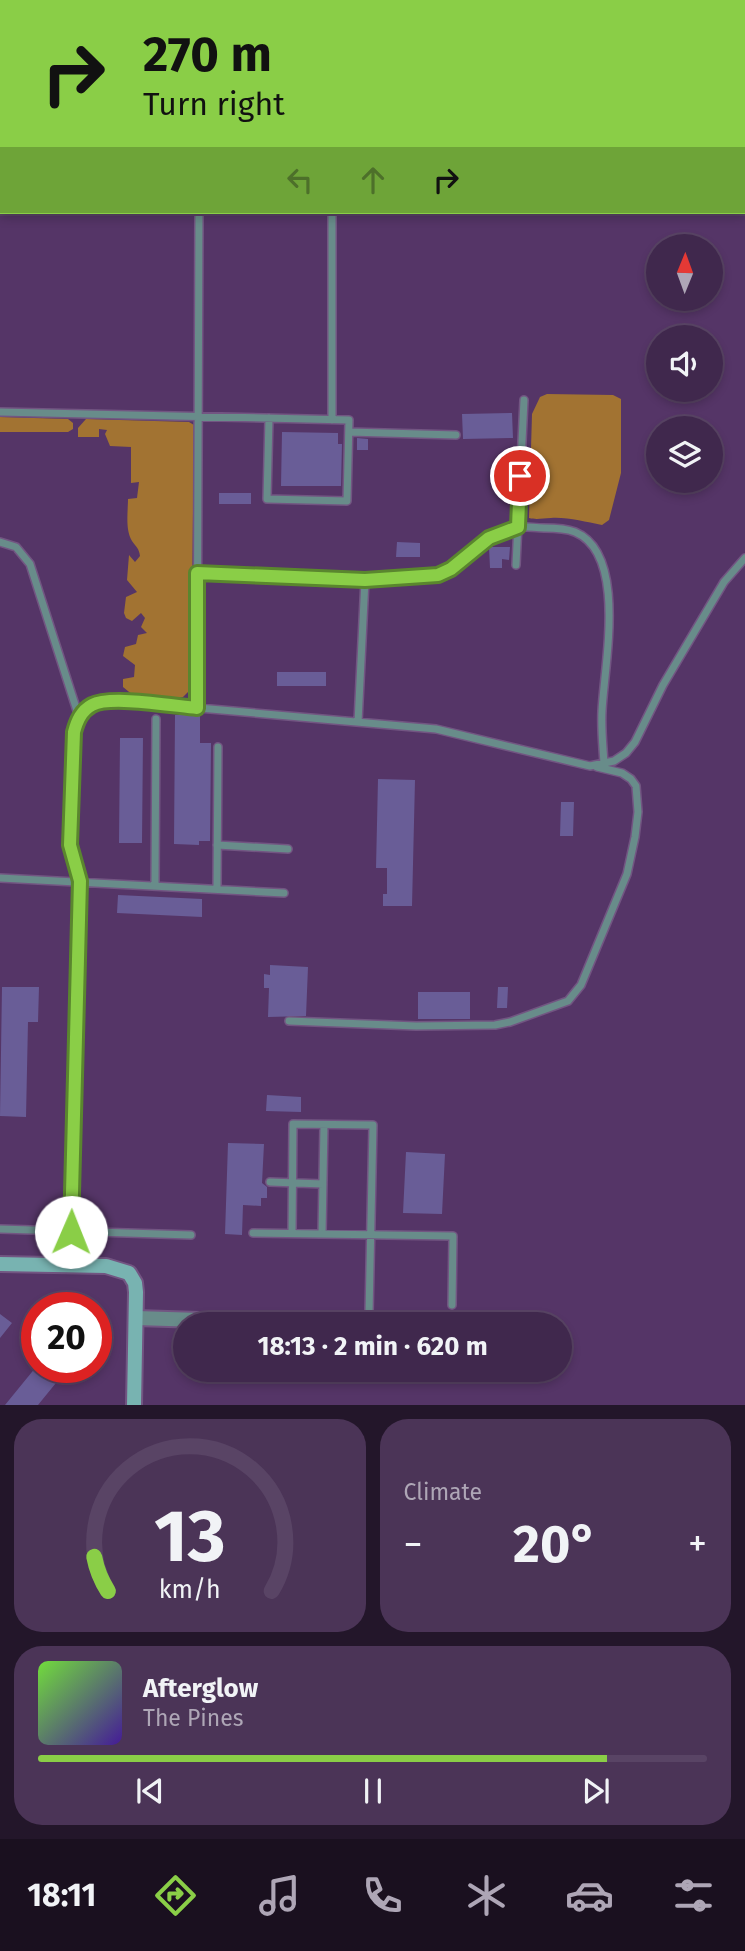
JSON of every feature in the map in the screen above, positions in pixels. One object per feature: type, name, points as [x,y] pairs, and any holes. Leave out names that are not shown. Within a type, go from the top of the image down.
[{"type":"street","points":[[0,1264],[106,1266],[129,1273],[135,1283],[134,1405]]},
{"type":"street","points":[[136,1318],[173,1319]]},
{"type":"lane","points":[[197,708],[199,214]]},
{"type":"lane","points":[[332,214],[332,420]]},
{"type":"lane","points":[[516,565],[524,400]]},
{"type":"lane","points":[[0,412],[198,416],[349,420],[347,501],[267,499],[269,418]]},
{"type":"lane","points":[[349,432],[456,435]]},
{"type":"lane","points":[[197,573],[365,580],[438,575],[451,569],[489,538],[518,527],[573,531],[594,547],[609,589],[610,607],[601,712],[604,764]]},
{"type":"lane","points":[[0,542],[16,547],[30,564],[79,717]]},
{"type":"lane","points":[[590,766],[604,764],[626,753],[635,742],[663,685],[724,582],[745,558]]},
{"type":"lane","points":[[359,722],[365,580]]},
{"type":"lane","points":[[71,1232],[80,881],[70,845],[74,732],[79,717],[90,706],[108,700],[460,733],[622,773],[631,779],[638,793],[638,812],[627,874],[581,985],[568,1001],[495,1025],[416,1026],[289,1021]]},
{"type":"lane","points":[[155,885],[156,719]]},
{"type":"lane","points":[[217,889],[218,747]]},
{"type":"lane","points":[[217,845],[288,849]]},
{"type":"lane","points":[[0,878],[284,893]]},
{"type":"lane","points":[[292,1233],[293,1124],[373,1125],[369,1312]]},
{"type":"lane","points":[[322,1234],[324,1125]]},
{"type":"lane","points":[[270,1182],[323,1184]]},
{"type":"lane","points":[[0,1229],[191,1235]]},
{"type":"lane","points":[[253,1233],[453,1236],[452,1305]]},
{"type":"shaded area","points":[[547,394],[613,395],[621,399],[621,473],[609,520],[602,525],[564,518],[529,518],[532,414],[540,397]]},
{"type":"shaded area","points":[[0,417],[68,419],[73,423],[73,429],[68,432],[0,432]]},
{"type":"shaded area","points":[[86,419],[189,422],[194,425],[191,689],[183,697],[169,699],[134,696],[123,687],[123,679],[134,677],[135,665],[123,656],[125,647],[136,644],[138,635],[147,633],[141,627],[145,618],[141,613],[132,621],[126,618],[124,613],[126,597],[137,592],[127,580],[129,555],[135,562],[140,556],[130,537],[127,515],[128,499],[137,498],[139,482],[131,483],[131,447],[110,446],[105,434],[107,430],[99,429],[99,437],[78,437],[78,428]]},
{"type":"building","points":[[512,413],[513,438],[463,439],[462,414]]},
{"type":"building","points":[[282,432],[338,433],[338,444],[342,444],[341,486],[281,486]]},
{"type":"building","points":[[357,438],[368,439],[368,450],[357,450]]},
{"type":"building","points":[[219,493],[251,493],[251,504],[219,504]]},
{"type":"building","points":[[397,542],[420,543],[420,557],[396,557]]},
{"type":"building","points":[[489,547],[510,547],[509,560],[502,559],[502,568],[490,568]]},
{"type":"building","points":[[277,672],[326,672],[326,686],[277,686]]},
{"type":"building","points":[[175,715],[200,715],[200,743],[211,743],[210,841],[199,841],[199,845],[174,844]]},
{"type":"building","points":[[120,738],[143,738],[142,843],[119,843]]},
{"type":"building","points":[[378,779],[415,780],[412,906],[383,906],[383,894],[387,894],[387,868],[376,868]]},
{"type":"building","points":[[561,802],[574,802],[573,836],[560,836]]},
{"type":"building","points":[[118,895],[202,899],[202,917],[117,913]]},
{"type":"building","points":[[270,965],[308,967],[306,1016],[268,1017],[269,988],[264,988],[264,974],[270,975]]},
{"type":"building","points":[[2,987],[39,987],[38,1022],[28,1022],[26,1117],[0,1116]]},
{"type":"building","points":[[498,987],[508,987],[507,1008],[497,1008]]},
{"type":"building","points":[[418,992],[470,992],[470,1019],[418,1019]]},
{"type":"building","points":[[267,1095],[301,1097],[301,1112],[266,1111]]},
{"type":"building","points":[[228,1143],[264,1144],[262,1183],[267,1187],[267,1198],[261,1198],[261,1206],[243,1205],[242,1235],[225,1234]]},
{"type":"building","points":[[406,1152],[445,1154],[442,1214],[403,1213]]},
{"type":"building","points":[[0,1314],[12,1323],[0,1338]]},
{"type":"building","points":[[23,1383],[56,1383],[38,1405],[5,1405]]},
{"type":"route","points":[[71,1232],[80,881],[70,845],[74,732],[79,717],[90,706],[108,700],[197,708],[197,573],[365,580],[438,575],[451,569],[489,538],[518,527],[520,476]]}]
